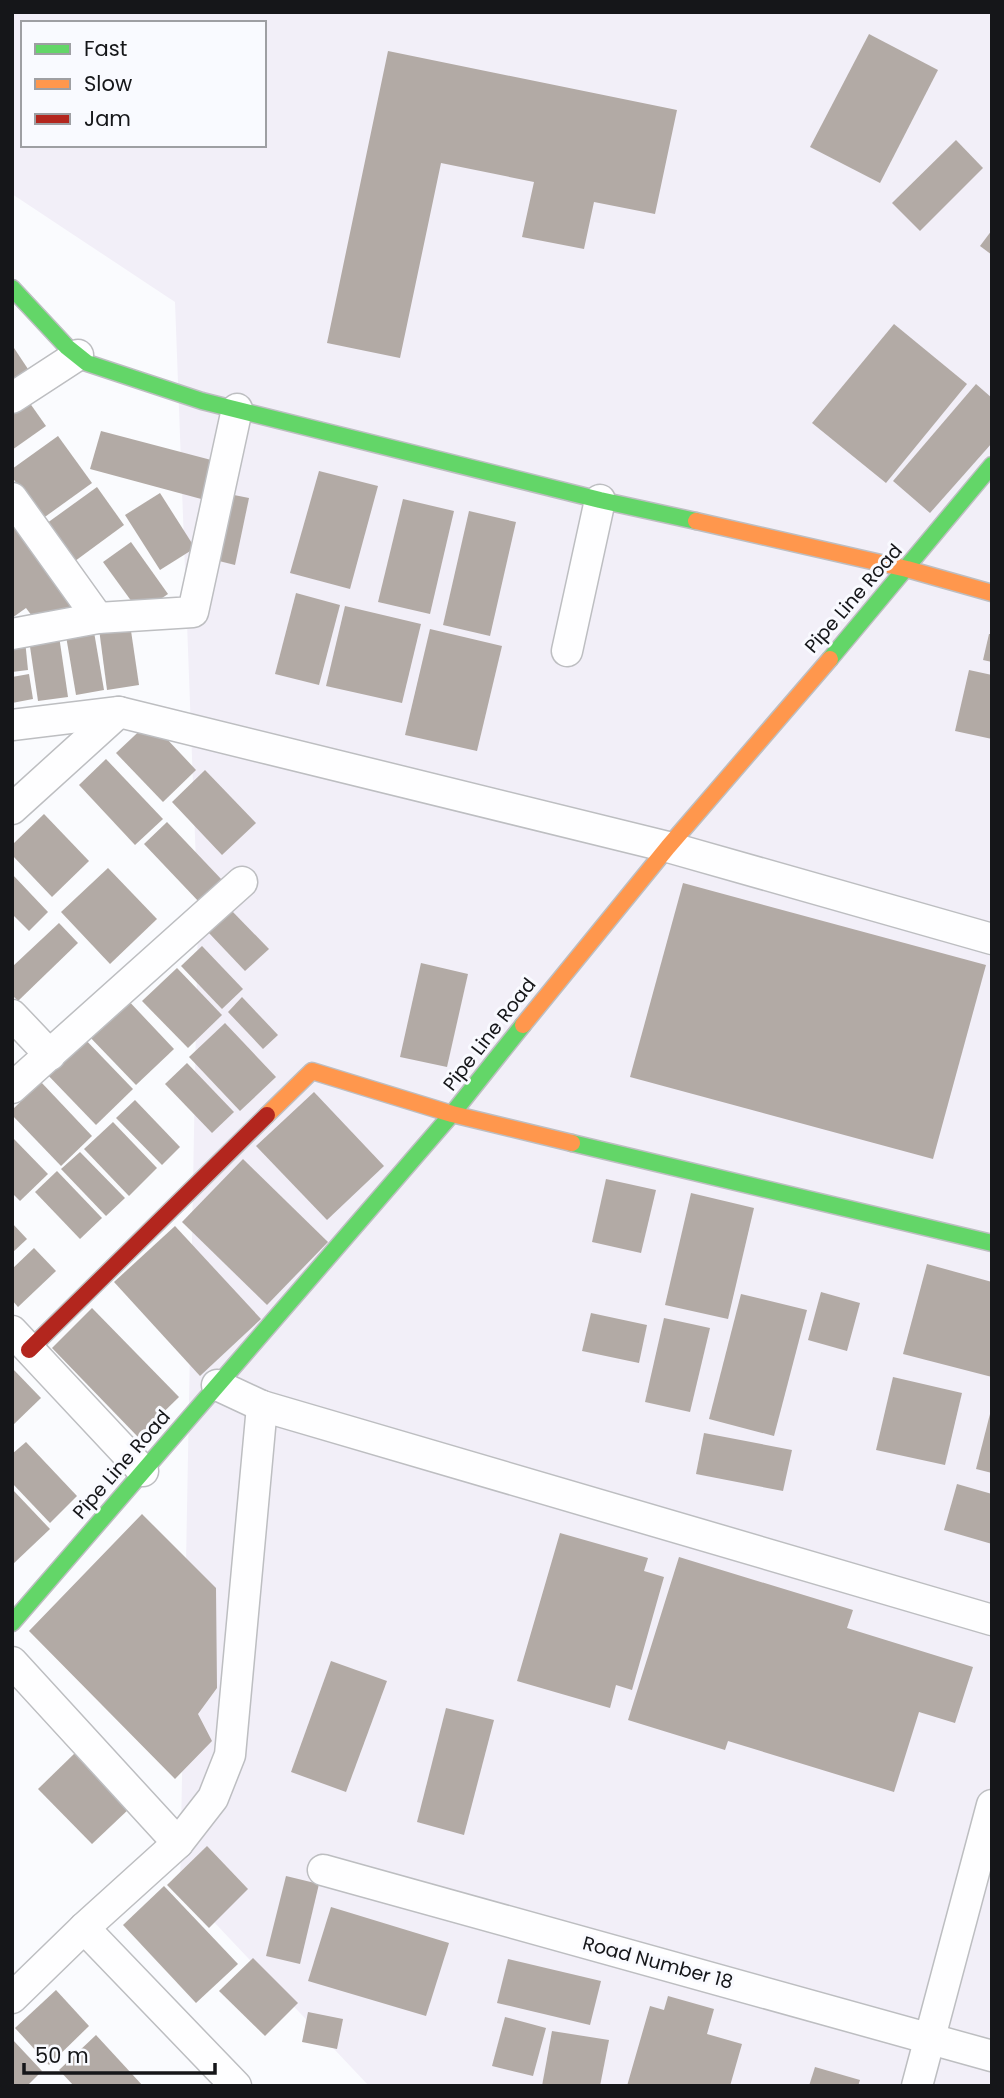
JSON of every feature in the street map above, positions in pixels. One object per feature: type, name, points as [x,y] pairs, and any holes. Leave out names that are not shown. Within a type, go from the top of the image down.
[{"type":"street","points":[[12,288],[87,363],[202,401],[600,500],[907,569],[992,593]]},
{"type":"street","points":[[12,397],[78,355]]},
{"type":"street","points":[[12,634],[98,618],[193,612],[237,409]]},
{"type":"street","name":"Pipe Line Road","points":[[12,1623],[452,1114],[668,847],[992,466]]},
{"type":"street","points":[[12,498],[98,618]]},
{"type":"street","points":[[567,651],[600,500]]},
{"type":"street","points":[[12,809],[119,712]]},
{"type":"street","points":[[12,725],[119,712],[668,847],[992,939]]},
{"type":"street","points":[[12,1088],[242,882]]},
{"type":"street","points":[[12,1015],[50,1055]]},
{"type":"street","points":[[143,1471],[21,1340],[312,1071],[452,1114],[992,1243]]},
{"type":"street","points":[[217,1385],[262,1406],[992,1620]]},
{"type":"street","points":[[12,1998],[178,1843],[213,1798],[230,1755],[262,1406]]},
{"type":"street","points":[[12,1662],[178,1843]]},
{"type":"street","points":[[918,2086],[992,1805]]},
{"type":"street","name":"Road Number 18","points":[[323,1870],[992,2056]]},
{"type":"street","points":[[84,1928],[236,2086]]},
{"type":"shaded area","points":[[12,12],[992,12],[992,2086],[369,2086],[180,1886],[198,917],[175,302],[12,194]]},
{"type":"building","points":[[869,34],[938,70],[880,183],[810,147]]},
{"type":"building","points":[[388,51],[677,110],[655,214],[594,202],[584,249],[522,237],[534,182],[441,163],[400,358],[327,343]]},
{"type":"building","points":[[956,140],[983,168],[920,231],[892,203]]},
{"type":"building","points":[[992,230],[992,255],[980,246]]},
{"type":"building","points":[[894,324],[967,384],[886,483],[812,423]]},
{"type":"building","points":[[14,348],[30,372],[12,384],[12,349]]},
{"type":"building","points":[[976,384],[992,398],[992,443],[930,513],[893,481]]},
{"type":"building","points":[[22,392],[46,426],[12,450],[12,399]]},
{"type":"building","points":[[101,431],[215,461],[205,500],[90,469]]},
{"type":"building","points":[[58,436],[92,483],[42,519],[12,477],[12,469]]},
{"type":"building","points":[[319,471],[378,486],[350,589],[290,573]]},
{"type":"building","points":[[97,487],[124,525],[71,564],[43,526]]},
{"type":"building","points":[[160,493],[195,548],[160,570],[125,515]]},
{"type":"building","points":[[224,493],[249,498],[235,565],[211,559]]},
{"type":"building","points":[[403,499],[454,511],[430,614],[378,602]]},
{"type":"building","points":[[469,511],[516,522],[490,636],[443,625]]},
{"type":"building","points":[[12,524],[72,606],[41,628],[26,608],[12,618]]},
{"type":"building","points":[[131,542],[168,594],[140,613],[103,562]]},
{"type":"building","points":[[296,593],[340,605],[319,685],[275,674]]},
{"type":"building","points":[[345,606],[421,624],[402,703],[326,686]]},
{"type":"building","points":[[130,624],[139,685],[107,690],[99,629]]},
{"type":"building","points":[[430,629],[502,646],[477,751],[405,735]]},
{"type":"building","points":[[94,632],[104,690],[76,695],[66,636]]},
{"type":"building","points":[[989,634],[992,634],[992,662],[983,660]]},
{"type":"building","points":[[59,636],[68,697],[38,701],[29,640]]},
{"type":"building","points":[[25,640],[28,670],[12,672],[12,642]]},
{"type":"building","points":[[969,670],[992,675],[992,739],[955,731]]},
{"type":"building","points":[[29,674],[33,699],[12,703],[12,677]]},
{"type":"building","points":[[150,721],[196,770],[163,802],[116,753]]},
{"type":"building","points":[[106,759],[163,819],[135,845],[79,785]]},
{"type":"building","points":[[205,770],[256,823],[222,855],[172,802]]},
{"type":"building","points":[[44,814],[89,861],[52,897],[12,855],[12,845]]},
{"type":"building","points":[[167,822],[223,881],[200,903],[144,844]]},
{"type":"building","points":[[108,868],[157,919],[110,964],[61,912]]},
{"type":"building","points":[[12,874],[48,912],[29,931],[12,914]]},
{"type":"building","points":[[683,883],[986,965],[933,1159],[630,1077]]},
{"type":"building","points":[[231,910],[269,949],[245,971],[208,932]]},
{"type":"building","points":[[59,923],[78,943],[18,1001],[12,995],[12,967]]},
{"type":"building","points":[[202,946],[243,989],[222,1009],[181,966]]},
{"type":"building","points":[[421,963],[468,974],[447,1067],[400,1057]]},
{"type":"building","points":[[177,968],[222,1015],[188,1048],[142,1001]]},
{"type":"building","points":[[124,996],[174,1049],[136,1085],[86,1033]]},
{"type":"building","points":[[242,997],[278,1035],[263,1049],[228,1012]]},
{"type":"building","points":[[225,1023],[276,1077],[240,1111],[189,1057]]},
{"type":"building","points":[[80,1034],[133,1089],[96,1125],[43,1070]]},
{"type":"building","points":[[187,1063],[234,1112],[212,1133],[165,1084]]},
{"type":"building","points":[[41,1082],[92,1136],[61,1166],[12,1115],[12,1110]]},
{"type":"building","points":[[314,1092],[384,1166],[327,1220],[256,1146]]},
{"type":"building","points":[[135,1100],[180,1147],[162,1165],[116,1118]]},
{"type":"building","points":[[113,1122],[157,1168],[129,1196],[84,1149]]},
{"type":"building","points":[[12,1137],[48,1174],[20,1201],[12,1193]]},
{"type":"building","points":[[80,1152],[125,1198],[106,1216],[61,1169]]},
{"type":"building","points":[[243,1159],[328,1242],[267,1305],[182,1222]]},
{"type":"building","points":[[57,1171],[102,1218],[80,1239],[35,1192]]},
{"type":"building","points":[[606,1179],[656,1190],[641,1253],[592,1242]]},
{"type":"building","points":[[691,1193],[754,1208],[728,1319],[665,1305]]},
{"type":"building","points":[[12,1223],[27,1239],[12,1253]]},
{"type":"building","points":[[175,1226],[261,1319],[200,1376],[114,1282]]},
{"type":"building","points":[[34,1248],[56,1271],[18,1307],[12,1300],[12,1269]]},
{"type":"building","points":[[927,1264],[992,1282],[992,1377],[903,1354]]},
{"type":"building","points":[[821,1292],[860,1303],[847,1351],[808,1340]]},
{"type":"building","points":[[741,1294],[807,1310],[774,1436],[709,1419]]},
{"type":"building","points":[[92,1308],[179,1397],[138,1437],[52,1348]]},
{"type":"building","points":[[591,1313],[647,1325],[639,1363],[582,1351]]},
{"type":"building","points":[[664,1318],[710,1328],[690,1412],[645,1402]]},
{"type":"building","points":[[12,1368],[41,1398],[12,1426]]},
{"type":"building","points":[[893,1377],[962,1393],[945,1465],[876,1450]]},
{"type":"building","points":[[992,1411],[992,1473],[976,1469]]},
{"type":"building","points":[[704,1433],[792,1450],[783,1491],[696,1474]]},
{"type":"building","points":[[26,1442],[77,1496],[50,1523],[12,1483],[12,1454]]},
{"type":"building","points":[[957,1484],[992,1494],[992,1544],[944,1530]]},
{"type":"building","points":[[12,1489],[50,1529],[12,1565]]},
{"type":"building","points":[[142,1514],[216,1588],[217,1688],[198,1714],[212,1741],[175,1779],[29,1631]]},
{"type":"building","points":[[560,1533],[648,1558],[644,1571],[664,1577],[632,1690],[616,1685],[610,1708],[517,1681]]},
{"type":"building","points":[[679,1557],[853,1610],[847,1628],[973,1667],[955,1723],[919,1712],[894,1792],[728,1741],[725,1750],[628,1720]]},
{"type":"building","points":[[331,1661],[387,1681],[346,1792],[291,1772]]},
{"type":"building","points":[[446,1708],[494,1720],[464,1835],[417,1822]]},
{"type":"building","points":[[76,1752],[130,1808],[92,1844],[38,1789]]},
{"type":"building","points":[[207,1846],[248,1889],[209,1928],[167,1885]]},
{"type":"building","points":[[286,1876],[319,1884],[300,1964],[266,1956]]},
{"type":"building","points":[[164,1886],[238,1964],[196,2003],[123,1925]]},
{"type":"building","points":[[331,1907],[449,1943],[426,2016],[308,1981]]},
{"type":"building","points":[[253,1958],[298,2003],[265,2036],[219,1991]]},
{"type":"building","points":[[508,1959],[601,1981],[590,2025],[497,2003]]},
{"type":"building","points":[[56,1990],[89,2026],[49,2065],[15,2028]]},
{"type":"building","points":[[668,1996],[714,2009],[707,2034],[742,2044],[730,2086],[627,2086],[650,2006],[664,2010]]},
{"type":"building","points":[[308,2012],[343,2019],[337,2049],[302,2042]]},
{"type":"building","points":[[505,2017],[546,2028],[533,2076],[492,2066]]},
{"type":"building","points":[[552,2031],[609,2040],[600,2086],[542,2086]]},
{"type":"building","points":[[96,2035],[143,2086],[74,2086],[59,2070]]},
{"type":"building","points":[[12,2039],[42,2071],[27,2086],[12,2086]]},
{"type":"building","points":[[815,2067],[860,2080],[858,2086],[809,2086]]},
{"type":"traffic: fast","points":[[12,288],[67,347],[87,363],[202,401],[600,500],[696,521]]},
{"type":"traffic: fast","points":[[830,659],[992,465]]},
{"type":"traffic: fast","points":[[12,1623],[452,1114],[523,1025]]},
{"type":"traffic: fast","points":[[572,1143],[992,1243]]},
{"type":"traffic: slow","points":[[696,521],[907,569],[992,593]]},
{"type":"traffic: slow","points":[[523,1025],[668,847],[830,659]]},
{"type":"traffic: slow","points":[[267,1115],[312,1071],[452,1114],[572,1143]]},
{"type":"traffic: jam","points":[[29,1350],[267,1115]]}]
